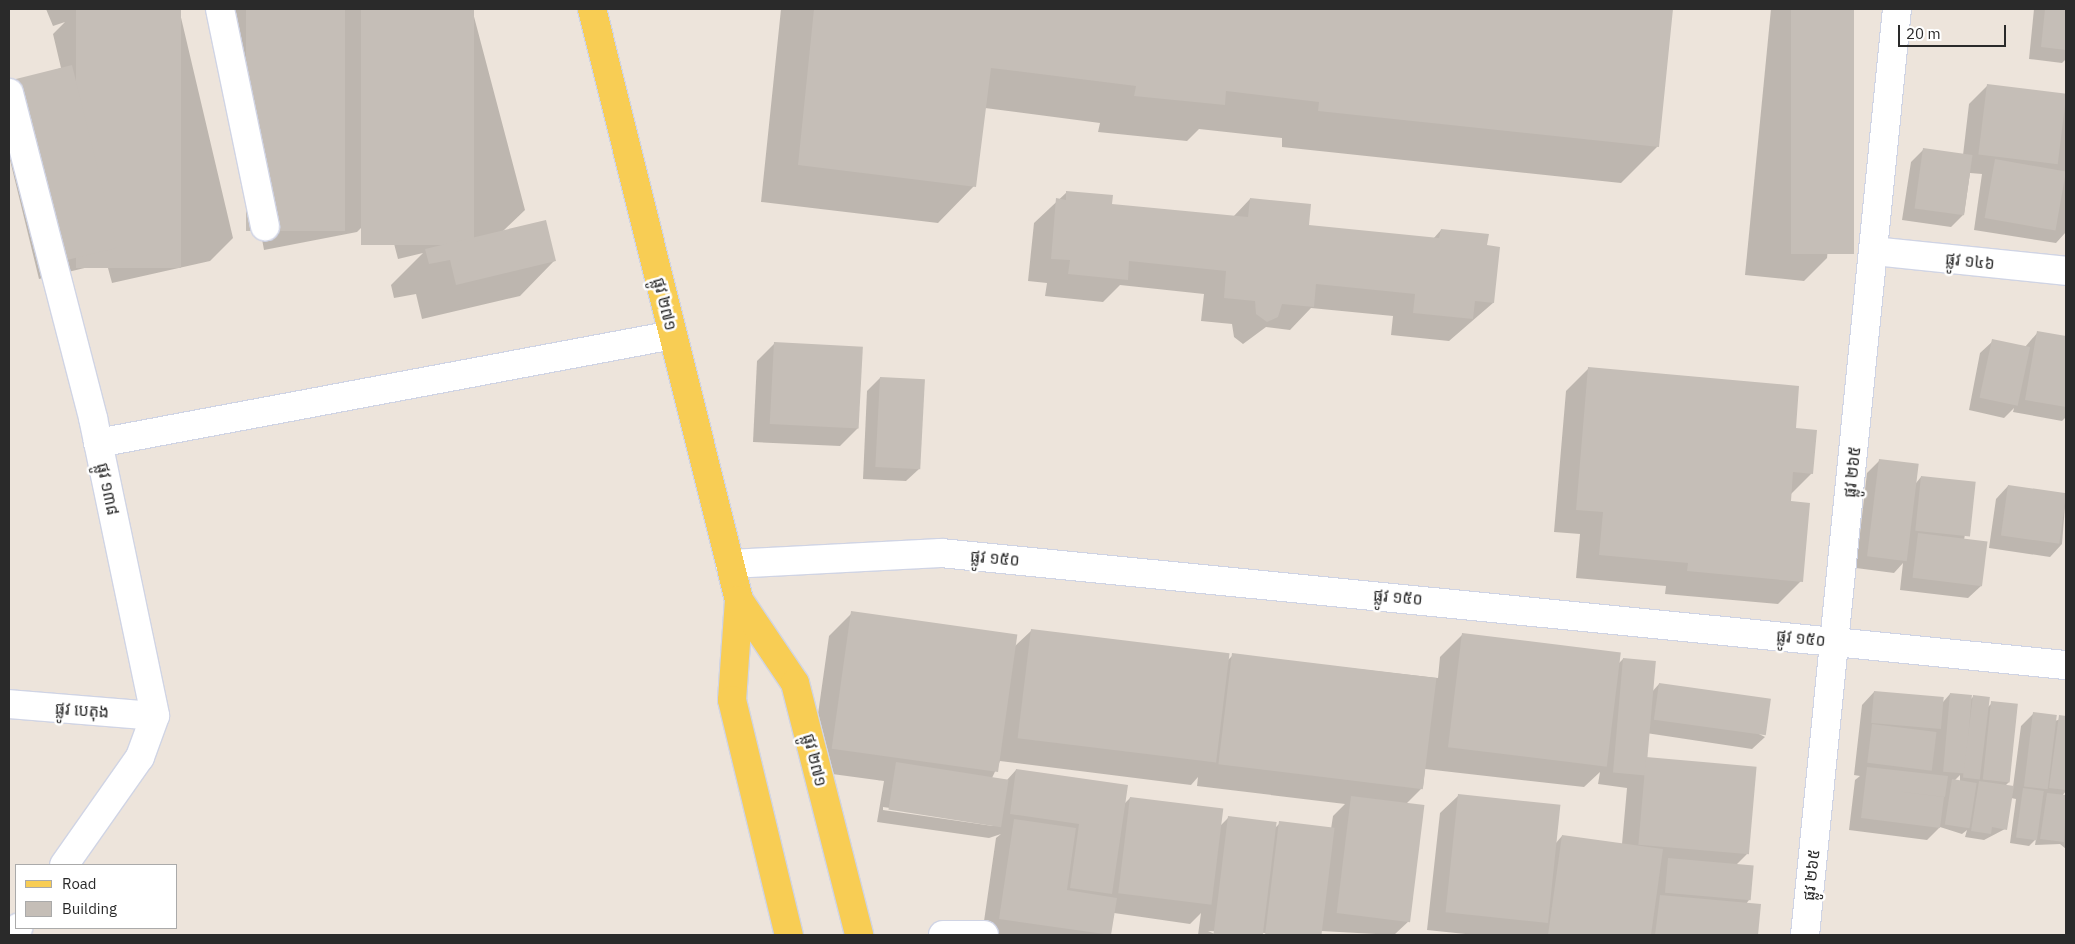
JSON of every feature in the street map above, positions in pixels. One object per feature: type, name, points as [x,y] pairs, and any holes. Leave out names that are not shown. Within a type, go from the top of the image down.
[{"type":"main road","name":"ផ្លូវ ២៧១","points":[[592,9],[739,600],[732,700],[789,935]]},
{"type":"main road","name":"ផ្លូវ ២៧១","points":[[739,600],[795,683],[859,935]]},
{"type":"street","points":[[220,9],[265,226]]},
{"type":"street","name":"ផ្លូវ ២៦៥","points":[[1805,935],[1897,9]]},
{"type":"street","name":"ផ្លូវ ១៣៨","points":[[9,93],[98,443],[155,716]]},
{"type":"street","name":"ផ្លូវ ១៤៦","points":[[1874,252],[2066,271]]},
{"type":"street","points":[[98,443],[673,336]]},
{"type":"street","name":"ផ្លូវ ១៥០","points":[[730,564],[942,553],[2066,665]]},
{"type":"street","name":"ផ្លូវ បេតុង","points":[[9,704],[155,716]]},
{"type":"street","points":[[65,864],[140,757],[155,716]]},
{"type":"street","points":[[943,935],[984,935]]},
{"type":"building","points":[[76,9],[181,9],[181,268],[76,268]]},
{"type":"building","points":[[246,9],[345,9],[345,231],[246,231]]},
{"type":"building","points":[[361,9],[474,9],[474,245],[361,245]]},
{"type":"building","points":[[814,9],[1673,9],[1659,147],[1318,111],[1319,102],[1226,91],[1225,105],[1134,96],[1136,86],[991,68],[976,187],[798,165]]},
{"type":"building","points":[[1791,9],[1854,9],[1854,254],[1791,254]]},
{"type":"building","points":[[2045,9],[2066,9],[2066,50],[2041,47]]},
{"type":"building","points":[[72,65],[117,247],[57,262],[12,80]]},
{"type":"building","points":[[1987,84],[2066,94],[2058,164],[1978,154]]},
{"type":"building","points":[[1923,148],[1973,155],[1964,215],[1915,208]]},
{"type":"building","points":[[1995,159],[2066,172],[2055,231],[1985,218]]},
{"type":"building","points":[[1066,191],[1113,195],[1112,204],[1248,217],[1250,198],[1311,204],[1309,225],[1439,238],[1441,229],[1489,234],[1487,245],[1500,247],[1494,303],[1475,301],[1473,319],[1413,313],[1415,294],[1316,284],[1314,307],[1282,304],[1278,317],[1267,322],[1256,314],[1255,301],[1224,298],[1226,271],[1129,261],[1128,280],[1068,274],[1070,260],[1051,259],[1056,198],[1066,200]]},
{"type":"building","points":[[546,220],[556,261],[456,285],[450,260],[429,264],[425,249]]},
{"type":"building","points":[[2037,331],[2066,336],[2066,407],[2025,400]]},
{"type":"building","points":[[1992,339],[2030,347],[2018,406],[1980,398]]},
{"type":"building","points":[[774,342],[863,347],[859,429],[770,424]]},
{"type":"building","points":[[1588,367],[1799,386],[1796,428],[1817,430],[1813,474],[1793,472],[1791,501],[1810,503],[1803,582],[1687,571],[1688,563],[1599,555],[1603,512],[1576,510]]},
{"type":"building","points":[[880,377],[925,379],[920,469],[875,467]]},
{"type":"building","points":[[1879,459],[1919,464],[1907,561],[1867,556]]},
{"type":"building","points":[[1921,476],[1976,482],[1970,536],[1915,531]]},
{"type":"building","points":[[2008,485],[2066,493],[2059,544],[2001,536]]},
{"type":"building","points":[[1918,533],[1987,542],[1982,586],[1913,578]]},
{"type":"building","points":[[851,611],[1017,634],[998,772],[832,749]]},
{"type":"building","points":[[1031,629],[1230,653],[1216,763],[1018,738]]},
{"type":"building","points":[[1462,633],[1621,652],[1607,767],[1448,747]]},
{"type":"building","points":[[1232,653],[1436,678],[1423,789],[1218,764]]},
{"type":"building","points":[[1623,658],[1656,661],[1646,775],[1613,773]]},
{"type":"building","points":[[1659,683],[1771,699],[1766,735],[1654,720]]},
{"type":"building","points":[[1874,691],[1944,697],[1941,729],[1871,723]]},
{"type":"building","points":[[1950,693],[1972,695],[1965,774],[1943,772]]},
{"type":"building","points":[[1973,695],[1990,697],[1980,779],[1963,777]]},
{"type":"building","points":[[1991,701],[2018,704],[2010,782],[1983,780]]},
{"type":"building","points":[[2033,712],[2057,715],[2048,789],[2024,786]]},
{"type":"building","points":[[2059,715],[2066,716],[2066,790],[2049,788]]},
{"type":"building","points":[[1872,724],[1937,732],[1932,771],[1867,763]]},
{"type":"building","points":[[1646,757],[1757,767],[1749,854],[1638,845]]},
{"type":"building","points":[[896,762],[1009,780],[1001,827],[888,809]]},
{"type":"building","points":[[1867,767],[1948,776],[1945,797],[1886,790],[1944,797],[1940,828],[1861,818]]},
{"type":"building","points":[[1016,769],[1128,785],[1112,894],[1070,888],[1079,824],[1010,814]]},
{"type":"building","points":[[1952,779],[1977,783],[1969,828],[1945,824]]},
{"type":"building","points":[[1979,781],[2014,786],[2007,830],[1992,827],[1991,834],[1971,831]]},
{"type":"building","points":[[2023,788],[2044,791],[2037,840],[2016,838]]},
{"type":"building","points":[[2047,793],[2066,795],[2064,842],[2040,839]]},
{"type":"building","points":[[1458,794],[1560,805],[1548,923],[1446,912]]},
{"type":"building","points":[[1351,796],[1424,805],[1410,922],[1337,913]]},
{"type":"building","points":[[1130,797],[1223,808],[1211,905],[1118,893]]},
{"type":"building","points":[[1228,816],[1277,822],[1263,935],[1213,934]]},
{"type":"building","points":[[1014,819],[1076,828],[1067,890],[1117,898],[1111,935],[999,919]]},
{"type":"building","points":[[1279,821],[1335,828],[1321,935],[1265,935]]},
{"type":"building","points":[[1562,835],[1663,849],[1651,935],[1548,935]]},
{"type":"building","points":[[1668,858],[1754,865],[1751,900],[1665,893]]},
{"type":"building","points":[[1660,895],[1761,904],[1758,935],[1655,935]]}]
